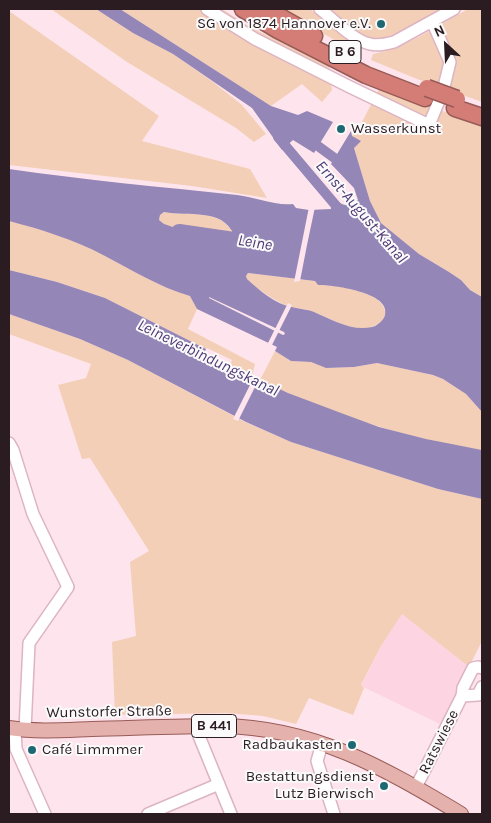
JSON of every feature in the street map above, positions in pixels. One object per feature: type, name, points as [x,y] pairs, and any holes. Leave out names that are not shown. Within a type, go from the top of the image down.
[{"type":"highway","name":"B 6","points":[[243,9],[278,30],[366,75],[426,93],[456,104],[482,117]]},
{"type":"highway","name":"B 6","points":[[266,9],[370,66],[426,93]]},
{"type":"highway","name":"B 6","points":[[456,104],[482,107]]},
{"type":"main road","name":"Wunstorfer Straße","points":[[16,729],[51,731],[224,726],[268,730],[322,744],[367,761],[461,814]]},
{"type":"street","points":[[207,9],[255,39],[429,125],[443,91],[450,62],[432,21]]},
{"type":"street","points":[[320,9],[360,40],[369,44],[384,45],[394,42],[454,9]]},
{"type":"street","points":[[9,443],[13,450],[33,514],[68,587],[29,643],[16,729],[16,749],[45,814]]},
{"type":"street","name":"Ratswiese","points":[[416,787],[462,696],[463,688],[473,668],[482,668]]},
{"type":"street","name":"Ratswiese","points":[[462,696],[478,695],[482,687]]},
{"type":"street","points":[[199,726],[199,736],[231,814]]},
{"type":"street","points":[[322,744],[317,761],[334,814]]},
{"type":"street","points":[[148,814],[219,784]]},
{"type":"shaded area","points":[[51,9],[96,9],[133,33],[173,54],[213,82],[242,105],[266,134],[254,142],[236,128],[127,62]]},
{"type":"shaded area","points":[[120,9],[222,9],[248,26],[329,66],[332,90],[322,102],[302,84],[271,106]]},
{"type":"shaded area","points":[[280,9],[310,9],[359,46],[354,51]]},
{"type":"shaded area","name":"SG von 1874 Hannover e.V.","points":[[330,9],[442,9],[406,30],[376,39],[367,37],[357,31]]},
{"type":"shaded area","points":[[468,9],[482,9],[482,102],[371,60],[373,54],[410,42]]},
{"type":"shaded area","points":[[9,11],[159,116],[142,141],[250,169],[267,198],[192,186],[9,165]]},
{"type":"shaded area","points":[[380,87],[482,126],[482,297],[470,290],[461,280],[419,254],[381,223],[370,201],[354,148],[352,130],[361,135],[362,133],[366,134],[369,129],[362,122]]},
{"type":"shaded area","points":[[164,212],[213,217],[221,220],[228,226],[234,235],[219,239],[199,236],[163,224],[159,220],[160,215]]},
{"type":"shaded area","points":[[9,221],[69,239],[157,283],[191,296],[197,309],[188,329],[255,364],[252,376],[230,365],[232,360],[206,349],[105,298],[57,282],[9,270]]},
{"type":"shaded area","points":[[248,273],[315,281],[318,285],[335,286],[368,294],[382,305],[385,312],[384,317],[380,323],[374,326],[366,328],[350,327],[311,311],[285,305],[265,294],[251,283],[246,276]]},
{"type":"shaded area","points":[[9,314],[80,339],[128,360],[245,422],[291,442],[438,489],[482,499],[482,641],[469,667],[402,614],[381,646],[361,685],[364,688],[353,715],[309,698],[296,724],[263,716],[227,713],[115,715],[112,642],[136,636],[130,562],[149,551],[90,458],[82,459],[58,385],[86,378],[91,364],[9,334]]},
{"type":"shaded area","points":[[275,351],[291,361],[311,362],[326,368],[354,367],[377,363],[433,375],[443,379],[466,394],[482,412],[482,450],[396,432],[313,404],[260,380]]},
{"type":"shaded area","points":[[402,613],[469,667],[444,726],[361,686],[381,646]]},
{"type":"water","points":[[96,9],[120,9],[271,106],[298,115],[307,111],[333,122],[314,153],[293,140],[282,150],[252,108],[173,54],[133,33]]},
{"type":"water","points":[[351,131],[352,136],[361,141],[354,148],[370,201],[381,223],[419,254],[461,280],[470,290],[482,297],[482,412],[466,394],[443,379],[433,375],[377,363],[354,367],[326,368],[311,362],[291,361],[275,351],[277,347],[197,309],[190,296],[156,283],[81,244],[9,221],[9,169],[237,195],[279,204],[293,204],[296,208],[309,210],[331,209],[331,205],[327,200],[332,197],[345,205],[358,200],[354,188],[331,164]],"holes":[[[164,212],[213,217],[229,226],[234,235],[219,239],[189,233],[164,224],[159,220],[160,215]],[[248,273],[315,281],[318,285],[359,291],[379,301],[384,307],[385,315],[382,321],[374,326],[364,328],[349,326],[311,311],[279,303],[262,292],[246,276]],[[209,298],[284,332],[285,334],[283,335]]]},
{"type":"water","name":"Leineverbindungskanal","points":[[9,270],[57,282],[105,298],[206,349],[204,353],[288,393],[379,427],[482,450],[482,499],[438,489],[291,442],[246,422],[128,360],[80,339],[9,314]]},
{"type":"pier","points":[[313,206],[315,207],[300,281],[294,282],[309,207]]},
{"type":"pier","points":[[288,303],[292,305],[271,347],[267,345]]},
{"type":"pier","points":[[255,375],[260,377],[238,421],[233,419]]},
{"type":"waterway","name":"Ernst-August-Kanal","points":[[278,137],[338,208]]},
{"type":"waterway","name":"Ernst-August-Kanal","points":[[307,138],[344,165]]},
{"type":"waterway","name":"Leine","points":[[179,232],[241,241]]},
{"type":"place","name":"SG von 1874 Hannover e.V.","points":[[381,24]]},
{"type":"place","name":"Wasserkunst","points":[[341,129]]},
{"type":"place","name":"Radbaukasten","points":[[352,745]]},
{"type":"place","name":"Café Limmmer","points":[[32,750]]},
{"type":"place","name":"Bestattungsdienst Lutz Bierwisch","points":[[384,786]]}]
